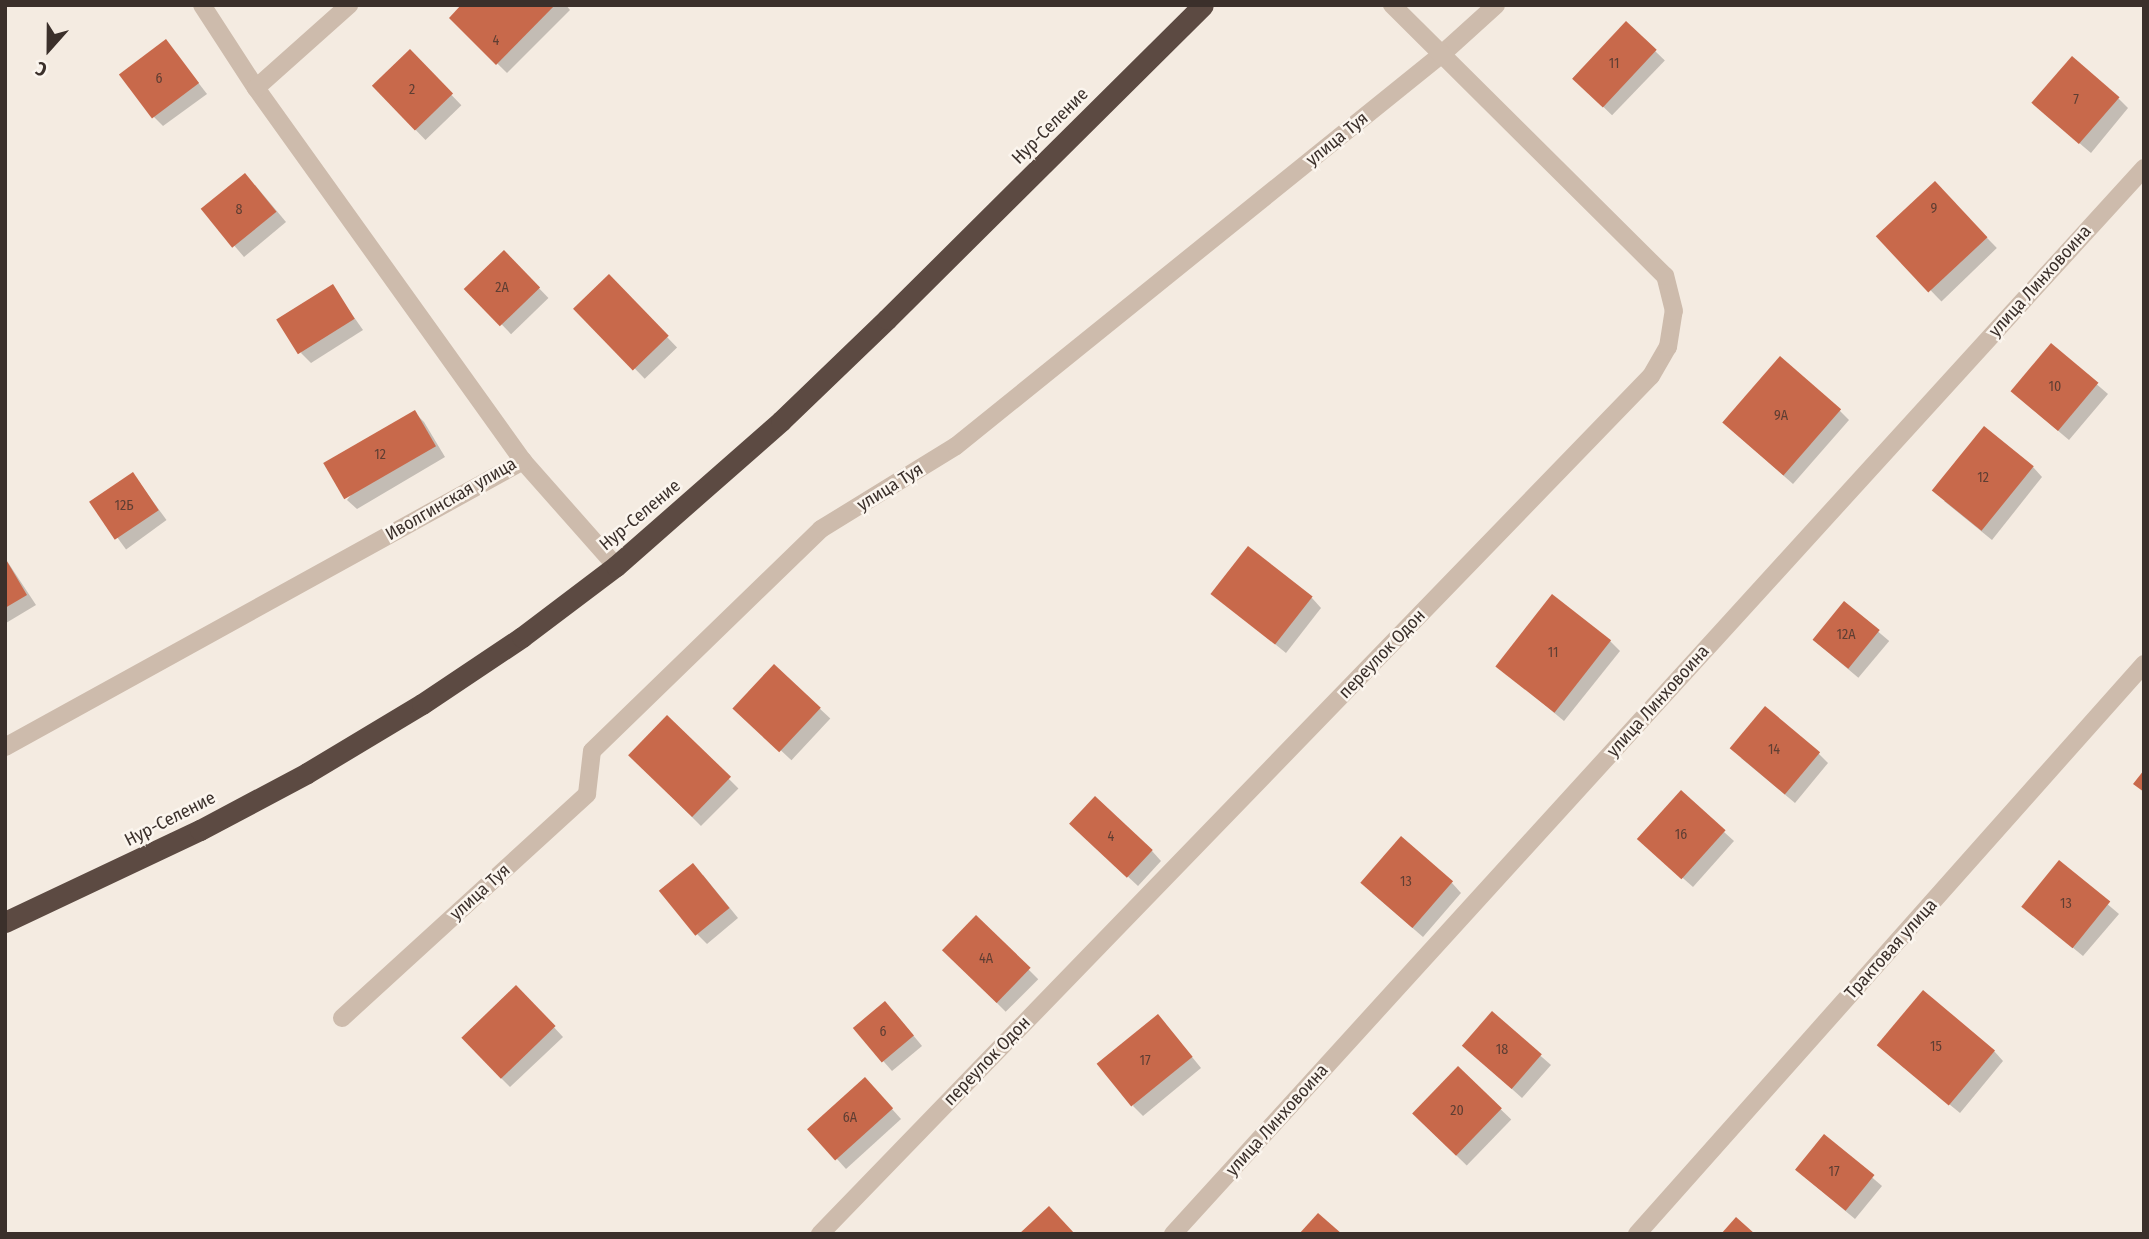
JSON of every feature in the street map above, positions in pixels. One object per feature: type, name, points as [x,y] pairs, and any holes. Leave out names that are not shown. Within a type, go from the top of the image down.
[{"type":"highway","name":"Нур-Селение","points":[[5,922],[200,830],[307,773],[466,674],[616,566],[762,437],[877,329],[1203,5]]},
{"type":"street","name":"Иволгинская улица","points":[[5,747],[523,461],[256,88],[202,5]]},
{"type":"street","points":[[256,88],[349,5]]},
{"type":"street","name":"переулок Одон","points":[[820,1234],[1651,376],[1668,347],[1674,311],[1665,276],[1392,5]]},
{"type":"street","name":"улица Туя","points":[[342,1018],[587,794],[592,751],[821,529],[956,446],[1442,54],[1496,5]]},
{"type":"street","name":"улица Линховоина","points":[[1173,1234],[2144,168]]},
{"type":"street","points":[[523,461],[616,566]]},
{"type":"street","name":"Трактовая улица","points":[[1637,1234],[2144,664]]},
{"type":"building","points":[[461,5],[555,5],[496,65],[449,18]]},
{"type":"building","points":[[1626,21],[1657,50],[1603,107],[1572,79]]},
{"type":"building","points":[[166,39],[199,83],[152,118],[119,75]]},
{"type":"building","points":[[410,49],[453,94],[415,130],[372,86]]},
{"type":"building","points":[[2072,56],[2120,97],[2079,144],[2031,103]]},
{"type":"building","points":[[245,173],[276,212],[232,248],[201,209]]},
{"type":"building","points":[[1935,181],[1988,237],[1928,293],[1876,236]]},
{"type":"building","points":[[504,250],[540,287],[500,326],[464,289]]},
{"type":"building","points":[[609,274],[669,336],[633,371],[573,309]]},
{"type":"building","points":[[333,284],[355,319],[298,354],[276,320]]},
{"type":"building","points":[[2051,343],[2098,383],[2058,431],[2011,391]]},
{"type":"building","points":[[1780,356],[1841,409],[1783,476],[1722,422]]},
{"type":"building","points":[[415,410],[436,446],[344,499],[323,463]]},
{"type":"building","points":[[1984,426],[2034,466],[1982,531],[1932,491]]},
{"type":"building","points":[[133,472],[159,510],[115,540],[89,502]]},
{"type":"building","points":[[1248,546],[1313,596],[1275,645],[1210,594]]},
{"type":"building","points":[[5,558],[27,595],[5,608]]},
{"type":"building","points":[[1552,594],[1611,640],[1554,713],[1495,666]]},
{"type":"building","points":[[1844,601],[1880,630],[1848,669],[1813,640]]},
{"type":"building","points":[[774,664],[821,708],[779,752],[732,709]]},
{"type":"building","points":[[1765,706],[1820,752],[1785,794],[1730,748]]},
{"type":"building","points":[[667,715],[731,777],[692,817],[628,755]]},
{"type":"building","points":[[2144,770],[2144,792],[2133,784]]},
{"type":"building","points":[[1681,790],[1726,830],[1681,879],[1637,839]]},
{"type":"building","points":[[1095,796],[1153,850],[1127,878],[1069,824]]},
{"type":"building","points":[[1401,836],[1453,881],[1412,928],[1360,883]]},
{"type":"building","points":[[2059,860],[2110,902],[2073,948],[2021,907]]},
{"type":"building","points":[[693,863],[730,908],[695,936],[659,891]]},
{"type":"building","points":[[976,915],[1031,968],[997,1003],[942,950]]},
{"type":"building","points":[[516,985],[556,1026],[501,1079],[461,1038]]},
{"type":"building","points":[[1923,990],[1995,1050],[1949,1106],[1877,1045]]},
{"type":"building","points":[[885,1001],[914,1035],[882,1062],[853,1028]]},
{"type":"building","points":[[1492,1011],[1542,1054],[1512,1089],[1462,1046]]},
{"type":"building","points":[[1158,1014],[1193,1057],[1131,1106],[1097,1064]]},
{"type":"building","points":[[1458,1066],[1502,1108],[1456,1156],[1412,1113]]},
{"type":"building","points":[[865,1077],[893,1108],[835,1160],[807,1129]]},
{"type":"building","points":[[1824,1134],[1875,1175],[1846,1211],[1795,1170]]},
{"type":"building","points":[[1049,1206],[1075,1234],[1019,1234]]},
{"type":"building","points":[[1318,1213],[1342,1234],[1299,1234]]},
{"type":"building","points":[[1736,1217],[1755,1234],[1721,1234]]}]
